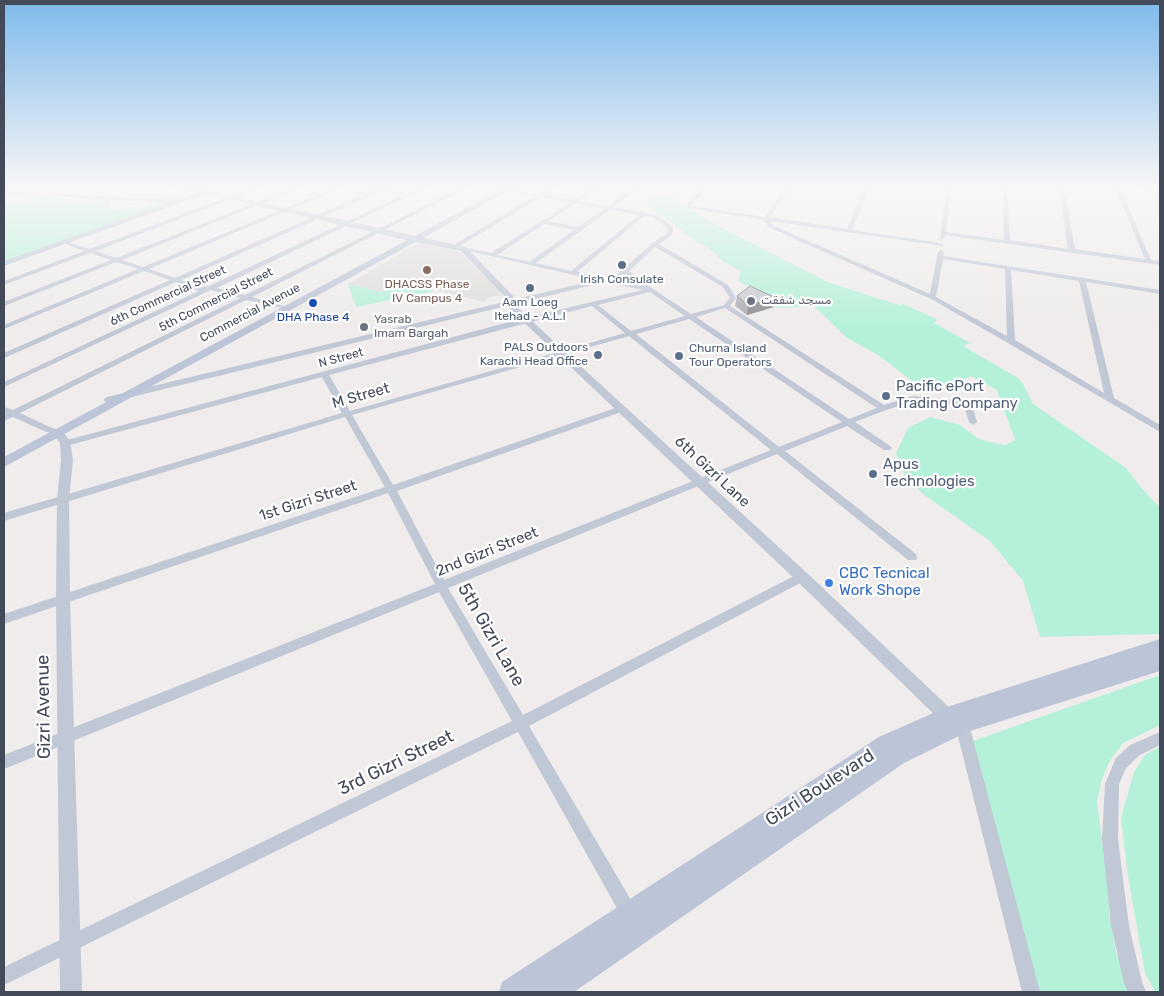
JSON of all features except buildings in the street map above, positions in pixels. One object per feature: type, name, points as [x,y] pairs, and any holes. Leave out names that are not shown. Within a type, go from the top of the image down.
[{"type":"main road","name":"Commercial Avenue","points":[[4,454],[58,435],[107,400],[418,234]]},
{"type":"main road","name":"Commercial Avenue","points":[[4,462],[58,435],[410,239]]},
{"type":"main road","name":"Gizri Boulevard","points":[[512,992],[886,744],[1160,647]]},
{"type":"main road","name":"Gizri Boulevard","points":[[551,992],[896,756],[954,720],[1160,663]]},
{"type":"street","points":[[4,264],[86,234]]},
{"type":"street","points":[[4,283],[133,234]]},
{"type":"street","points":[[4,304],[181,234]]},
{"type":"street","points":[[4,328],[228,234]]},
{"type":"street","points":[[4,356],[277,234]]},
{"type":"street","name":"6th Commercial Street","points":[[4,385],[325,234]]},
{"type":"street","name":"5th Commercial Street","points":[[4,418],[371,234]]},
{"type":"street","points":[[392,234],[651,290]]},
{"type":"street","points":[[458,248],[479,234]]},
{"type":"street","points":[[492,256],[524,234]]},
{"type":"street","points":[[530,264],[570,234]]},
{"type":"street","points":[[572,273],[618,234]]},
{"type":"street","points":[[613,282],[655,244],[669,234]]},
{"type":"street","points":[[789,234],[933,298],[1011,341],[1160,429]]},
{"type":"street","points":[[872,234],[942,245]]},
{"type":"street","points":[[933,298],[943,234]]},
{"type":"street","points":[[954,234],[1160,263]]},
{"type":"street","points":[[1007,234],[1007,242]]},
{"type":"street","points":[[1069,234],[1072,252]]},
{"type":"street","points":[[1136,234],[1148,262]]},
{"type":"street","points":[[65,242],[201,289],[211,288],[281,307]]},
{"type":"street","points":[[655,244],[726,286],[733,298],[726,306],[883,408]]},
{"type":"street","name":"6th Gizri Lane","points":[[458,248],[511,299],[509,303],[561,353],[954,720]]},
{"type":"street","points":[[940,258],[1160,292]]},
{"type":"street","points":[[1008,268],[1011,341]]},
{"type":"street","points":[[626,271],[651,290],[887,448]]},
{"type":"street","points":[[107,400],[603,280]]},
{"type":"street","points":[[1082,280],[1110,399]]},
{"type":"street","name":"N Street","points":[[58,435],[324,374],[527,320],[651,290]]},
{"type":"street","points":[[593,304],[912,557]]},
{"type":"street","name":"M Street","points":[[4,517],[347,414],[726,306]]},
{"type":"street","name":"5th Gizri Lane","points":[[324,374],[390,489],[442,587],[629,913]]},
{"type":"street","name":"2nd Gizri Street","points":[[4,762],[883,408],[912,399],[968,402],[973,422]]},
{"type":"street","points":[[4,409],[58,435]]},
{"type":"street","name":"1st Gizri Street","points":[[4,619],[621,409]]},
{"type":"street","name":"Gizri Avenue","points":[[58,435],[67,460],[63,499],[64,738],[71,992]]},
{"type":"street","name":"3rd Gizri Street","points":[[4,976],[521,722],[802,577]]},
{"type":"street","points":[[954,720],[1031,992]]},
{"type":"street","points":[[1137,992],[1133,983],[1120,926],[1110,839],[1112,784],[1120,762],[1135,750],[1160,738]]},
{"type":"shaded area","points":[[419,243],[460,252],[504,295],[490,297],[484,302],[401,281],[381,292],[348,284]]},
{"type":"green space","points":[[4,234],[84,234],[4,263]]},
{"type":"green space","points":[[687,234],[735,234],[828,282],[876,298],[900,305],[903,304],[937,319],[934,323],[970,343],[963,346],[1018,378],[1033,404],[1126,468],[1138,484],[1160,506],[1160,634],[1040,637],[1023,581],[990,541],[923,494],[906,478],[896,453],[908,428],[930,417],[960,425],[977,438],[989,442],[1006,445],[1015,440],[997,390],[971,376],[956,384],[912,381],[878,355],[847,338],[814,306],[778,308],[748,294],[752,289],[738,281],[741,271],[724,262],[709,248]]},
{"type":"green space","points":[[401,281],[435,291],[356,307],[348,284],[381,292]]},
{"type":"green space","points":[[1160,675],[1160,725],[1123,743],[1109,762],[1101,782],[1097,802],[1107,877],[1109,912],[1116,953],[1133,992],[1035,992],[983,792],[973,741]]},
{"type":"green space","points":[[1160,747],[1160,992],[1155,992],[1145,973],[1128,876],[1121,818],[1134,772],[1145,755]]},
{"type":"place","name":"Irish Consulate","points":[[622,265]]},
{"type":"place","name":"DHACSS Phase IV Campus 4","points":[[427,270]]},
{"type":"place","name":"Aam Loeg Itehad - A.L.I","points":[[530,288]]},
{"type":"place","name":"مسجد شفقت","points":[[751,301]]},
{"type":"place","name":"DHA Phase 4","points":[[313,303]]},
{"type":"place","name":"Yasrab Imam Bargah","points":[[364,327]]},
{"type":"place","name":"PALS Outdoors Karachi Head Office","points":[[598,355]]},
{"type":"place","name":"Churna Island Tour Operators","points":[[679,356]]},
{"type":"place","name":"Pacific ePort Trading Company","points":[[886,396]]},
{"type":"place","name":"Apus Technologies","points":[[873,474]]},
{"type":"place","name":"CBC Tecnical Work Shope","points":[[829,583]]}]
